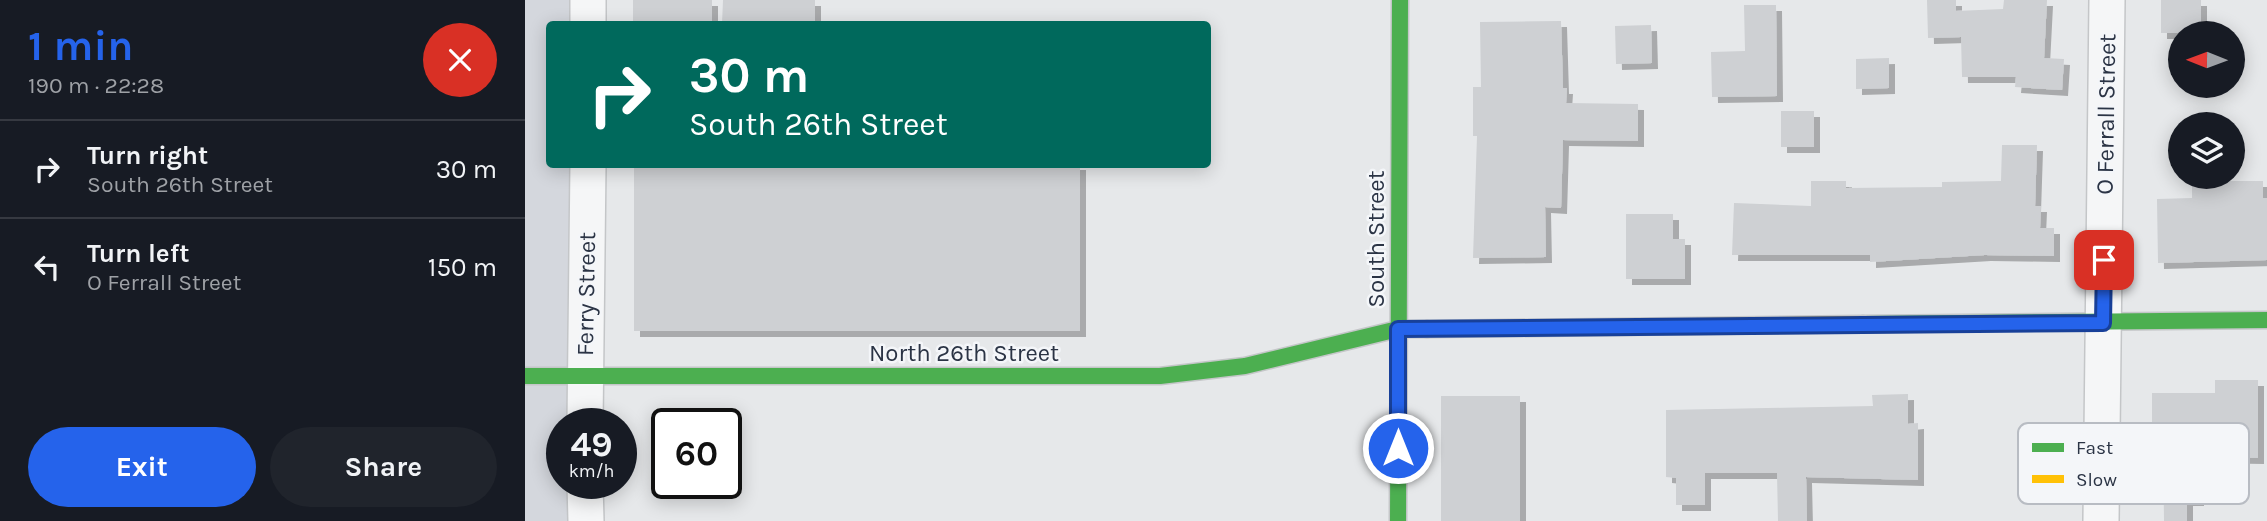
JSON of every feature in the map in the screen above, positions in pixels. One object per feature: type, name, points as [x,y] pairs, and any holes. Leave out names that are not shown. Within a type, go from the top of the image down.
[{"type":"street","points":[[588,0],[588,21]]},
{"type":"street","name":"South Street","points":[[1398,521],[1400,0]]},
{"type":"street","name":"O Ferrall Street","points":[[2102,423],[2107,0]]},
{"type":"street","name":"Ferry Street","points":[[585,408],[588,168]]},
{"type":"street","name":"North 26th Street","points":[[525,376],[1160,376],[1245,366],[1398,329],[2267,320]]},
{"type":"street","points":[[586,499],[586,521]]},
{"type":"shaded area","points":[[525,0],[588,0],[588,21],[546,21],[546,168],[588,168],[585,408],[546,408],[546,499],[585,499],[586,521],[525,521]]},
{"type":"building","points":[[633,0],[712,0],[712,21],[633,21]]},
{"type":"building","points":[[723,0],[815,0],[815,21],[722,21]]},
{"type":"building","points":[[1927,0],[1956,0],[1956,11],[2003,9],[2004,0],[2047,0],[2044,58],[2064,59],[2062,90],[2015,87],[2016,77],[1962,77],[1961,37],[1928,38]]},
{"type":"building","points":[[2161,0],[2201,0],[2201,21],[2168,21],[2168,33],[2161,33]]},
{"type":"building","points":[[1744,5],[1776,5],[1777,96],[1712,97],[1711,52],[1745,51]]},
{"type":"building","points":[[1561,21],[1566,103],[1638,104],[1638,141],[1563,140],[1561,208],[1545,207],[1546,257],[1473,258],[1477,136],[1473,136],[1473,87],[1481,87],[1480,22]]},
{"type":"building","points":[[1651,25],[1652,63],[1616,64],[1615,26]]},
{"type":"building","points":[[1889,58],[1889,88],[1856,89],[1856,59]]},
{"type":"building","points":[[1781,111],[1814,111],[1814,147],[1781,147]]},
{"type":"building","points":[[2002,145],[2037,145],[2035,206],[2041,206],[2040,228],[2054,228],[2054,256],[1985,255],[1870,262],[1870,255],[1732,255],[1734,203],[1811,206],[1811,181],[1846,181],[1846,188],[1942,187],[1942,182],[2001,181]]},
{"type":"building","points":[[634,168],[1080,168],[1080,331],[634,331]]},
{"type":"building","points":[[2245,181],[2263,181],[2263,198],[2267,198],[2267,260],[2158,263],[2157,199],[2192,198],[2192,189],[2245,189]]},
{"type":"building","points":[[1626,214],[1673,214],[1673,239],[1685,239],[1685,279],[1626,279]]},
{"type":"building","points":[[2215,380],[2258,380],[2258,458],[2249,458],[2249,423],[2152,423],[2152,393],[2215,393]]},
{"type":"building","points":[[1908,394],[1908,424],[1918,423],[1918,480],[1806,477],[1807,521],[1778,521],[1777,473],[1705,473],[1705,505],[1676,505],[1676,478],[1666,477],[1666,410],[1873,406],[1872,395]]},
{"type":"building","points":[[1441,396],[1520,396],[1520,521],[1441,521]]},
{"type":"building","points":[[2164,504],[2187,504],[2187,521],[2164,521]]},
{"type":"traffic: fast","points":[[1398,521],[1400,0]]},
{"type":"traffic: fast","points":[[1863,324],[2267,320]]},
{"type":"traffic: fast","points":[[525,376],[1160,376],[1245,366],[1398,329],[1427,329]]},
{"type":"traffic: slow","points":[[1427,329],[1863,324]]},
{"type":"route","points":[[1398,448],[1398,329],[1711,324],[2103,323],[2104,260]]}]
